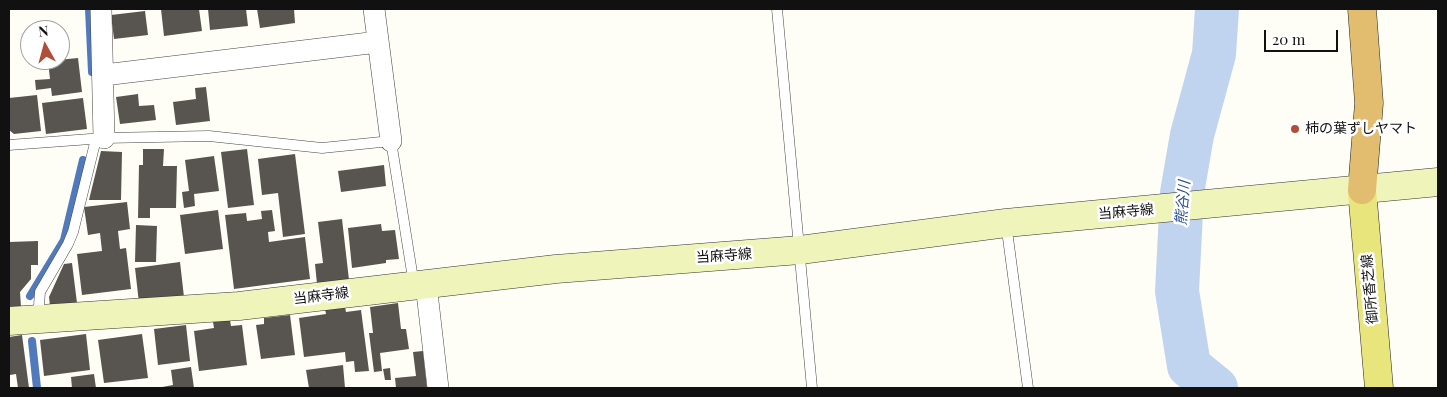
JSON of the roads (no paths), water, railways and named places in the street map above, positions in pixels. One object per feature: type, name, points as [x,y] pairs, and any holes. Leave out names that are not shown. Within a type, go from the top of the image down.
[{"type":"highway","points":[[1362,9],[1369,103],[1362,190]]},
{"type":"main road","name":"当麻寺線","points":[[9,321],[239,306],[556,268],[800,250],[1006,223],[1438,182]]},
{"type":"main road","name":"御所香芝線","points":[[1362,190],[1379,388]]},
{"type":"street","points":[[100,139],[104,75],[101,9]]},
{"type":"street","points":[[374,9],[391,141]]},
{"type":"street","points":[[104,75],[378,42]]},
{"type":"street","points":[[420,284],[438,388]]},
{"type":"lane","points":[[778,9],[812,388]]},
{"type":"lane","points":[[9,145],[100,139],[210,136],[322,148],[391,141],[420,284]]},
{"type":"lane","points":[[38,319],[40,292],[73,232],[100,139]]},
{"type":"lane","points":[[1006,223],[1028,388]]},
{"type":"waterway","points":[[89,9],[92,72]]},
{"type":"waterway","name":"熊谷川","points":[[1216,388],[1189,366],[1177,291],[1182,193],[1192,135],[1214,54],[1217,9]]},
{"type":"waterway","points":[[30,296],[64,240],[83,160]]},
{"type":"waterway","points":[[32,341],[37,388]]},
{"type":"place","name":"柿の葉ずしヤマト","points":[[1295,129]]}]
